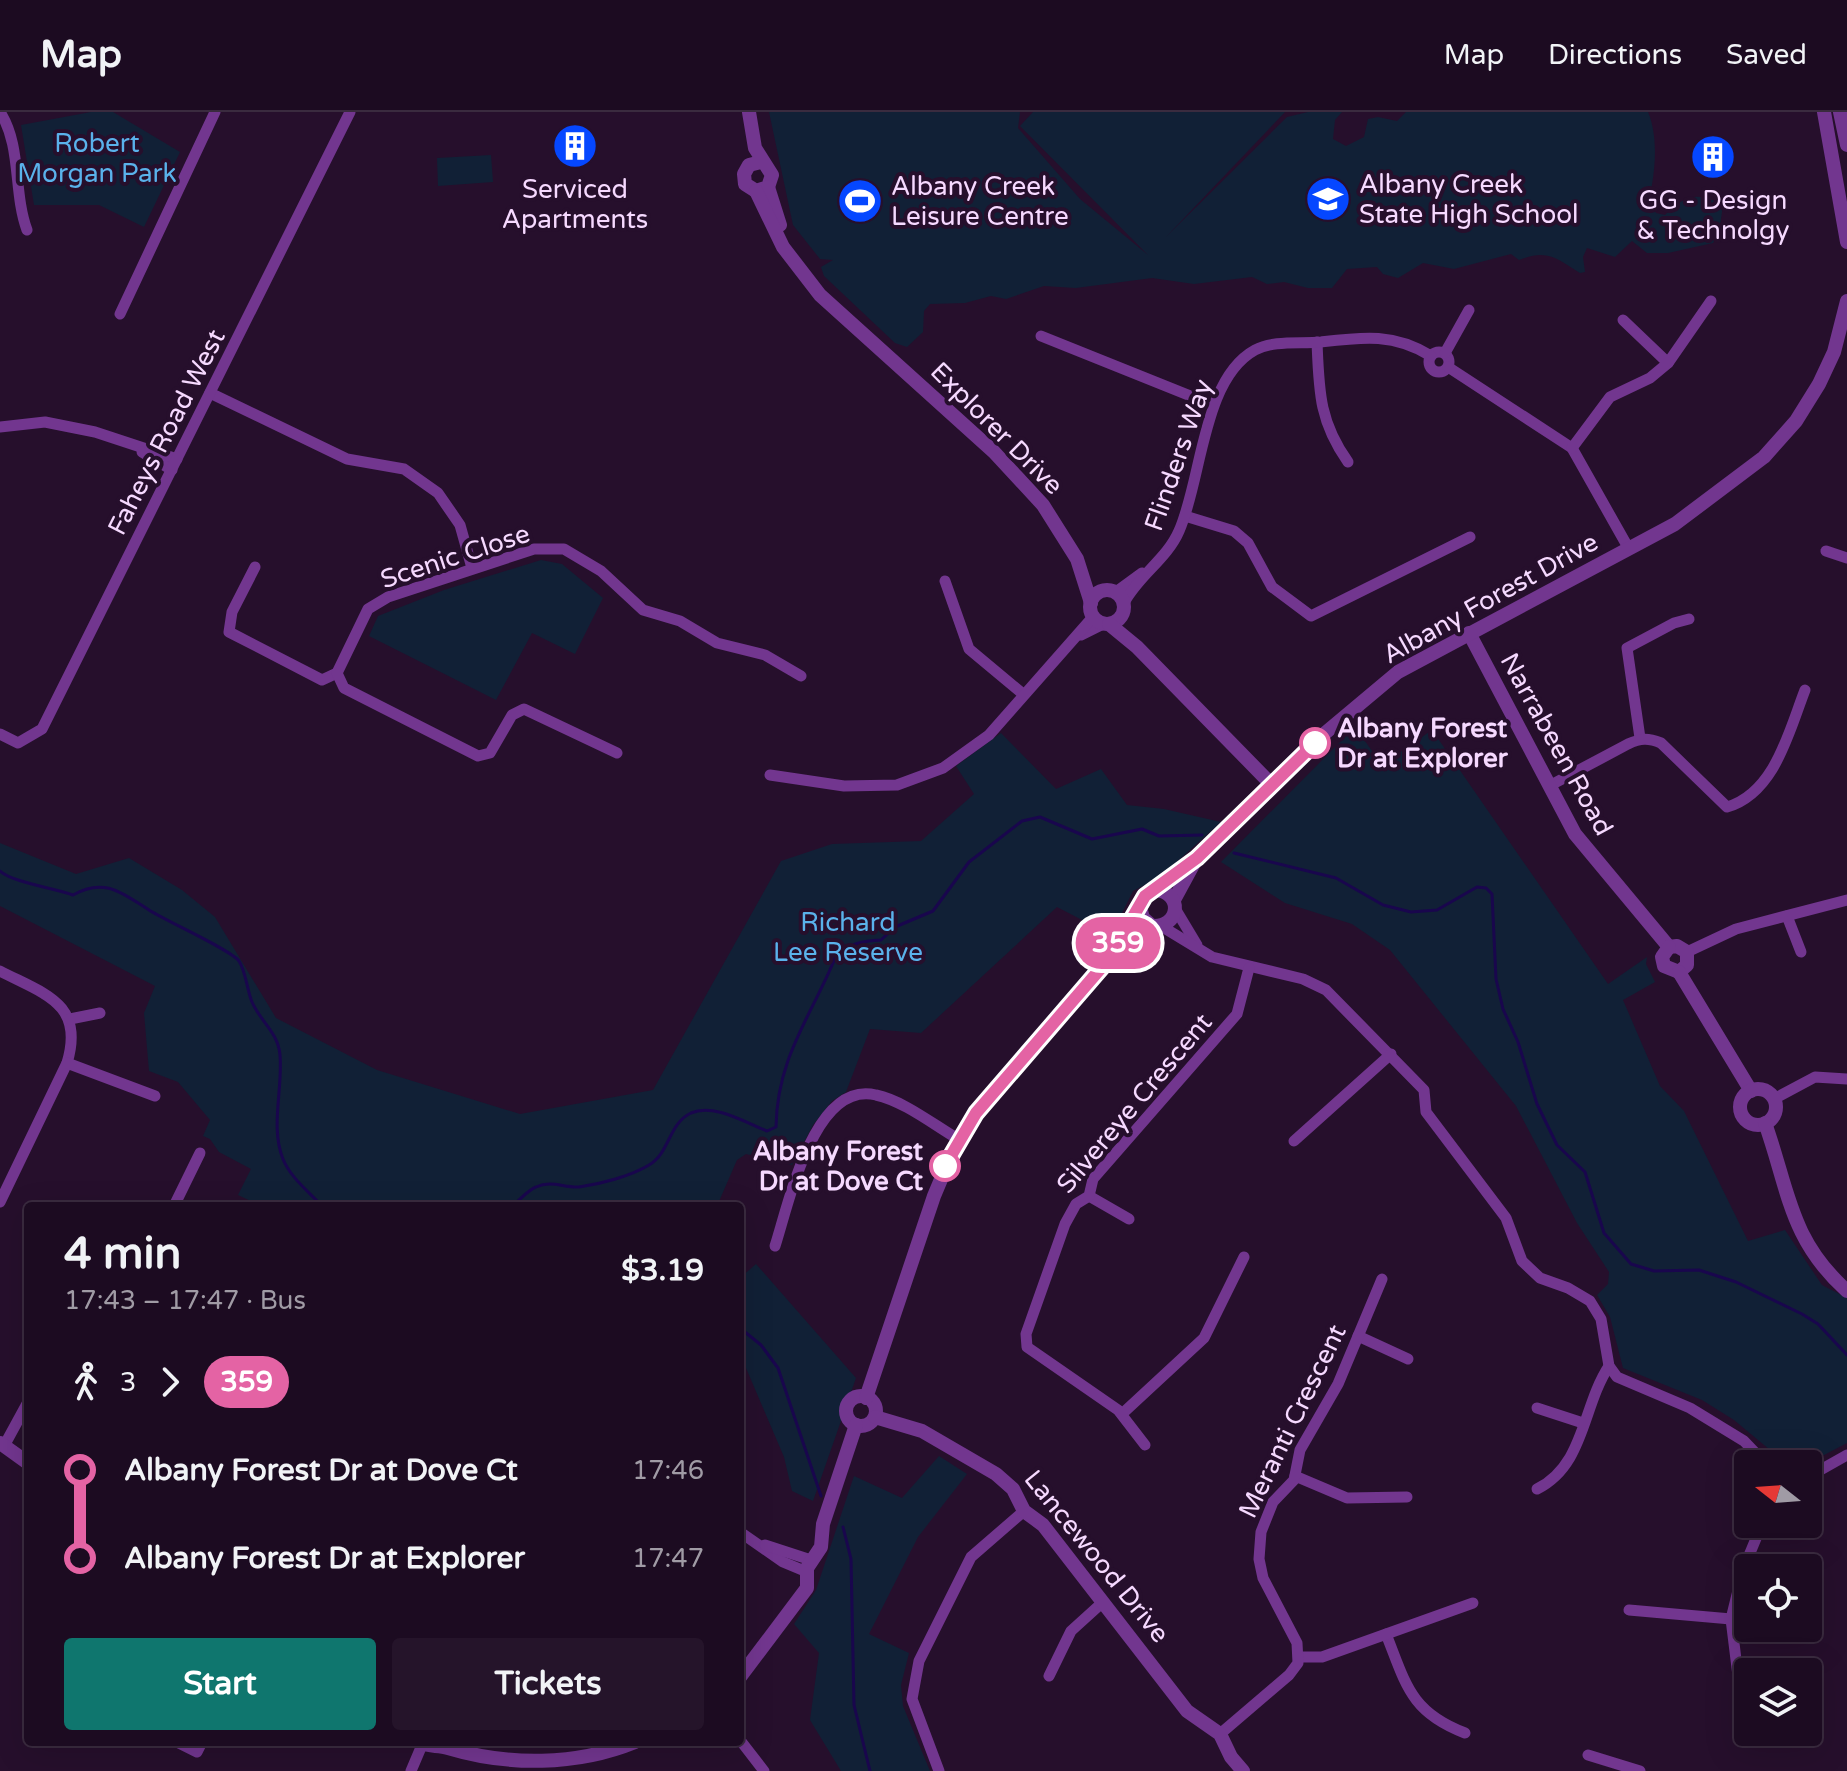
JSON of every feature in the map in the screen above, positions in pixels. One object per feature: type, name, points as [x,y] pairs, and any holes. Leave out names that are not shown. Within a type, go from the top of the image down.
[{"type":"street","points":[[0,112],[12,139],[17,194],[27,230]]},
{"type":"street","points":[[120,314],[215,112]]},
{"type":"street","name":"Faheys Road West","points":[[0,734],[18,743],[42,729],[350,112]]},
{"type":"street","points":[[742,112],[745,184],[762,189],[772,175],[761,162],[752,136],[749,112]]},
{"type":"street","points":[[1824,112],[1845,214],[1847,242]]},
{"type":"street","points":[[1840,112],[1847,145]]},
{"type":"street","points":[[746,168],[761,162]]},
{"type":"street","name":"Explorer Drive","points":[[762,189],[783,247],[800,272],[840,316],[907,373],[1031,491],[1077,559],[1118,599],[1137,647]]},
{"type":"street","points":[[1572,448],[1610,397],[1650,378],[1668,363],[1711,301]]},
{"type":"street","name":"Albany Forest Drive","points":[[1155,890],[1197,858],[1340,719],[1385,682],[1469,633],[1675,524],[1764,457],[1796,421],[1834,352],[1847,301]]},
{"type":"street","points":[[1445,353],[1469,310]]},
{"type":"street","points":[[1623,320],[1668,363]]},
{"type":"street","points":[[1041,336],[1213,405]]},
{"type":"street","name":"Flinders Way","points":[[1118,599],[1169,548],[1185,516],[1213,405],[1232,370],[1255,350],[1282,343],[1383,336],[1403,341],[1431,356]]},
{"type":"street","points":[[1317,342],[1320,407],[1332,439],[1348,462]]},
{"type":"street","name":"Albany Forest Drive","points":[[1675,524],[1700,516],[1722,501],[1785,448],[1819,401],[1847,344]]},
{"type":"street","points":[[1437,352],[1445,353],[1449,359],[1448,367],[1442,371],[1433,369],[1429,363],[1431,356],[1437,352]]},
{"type":"street","points":[[1448,367],[1572,448],[1629,549]]},
{"type":"street","points":[[210,393],[347,459],[404,469],[438,493],[460,525],[472,568]]},
{"type":"street","points":[[1,425],[45,422],[95,432],[175,464]]},
{"type":"street","points":[[1185,516],[1234,531],[1248,543],[1272,587],[1311,616],[1470,537]]},
{"type":"street","name":"Scenic Close","points":[[337,673],[368,609],[388,597],[534,549],[564,549],[601,571],[643,610],[680,621],[717,643],[765,655],[801,676]]},
{"type":"street","points":[[1826,551],[1847,558]]},
{"type":"street","name":"Explorer Drive","points":[[1077,559],[1099,617],[1137,647],[1272,785]]},
{"type":"street","points":[[255,567],[232,612],[229,632],[322,680],[337,673],[344,688],[478,756],[490,753],[512,715],[524,709],[617,753]]},
{"type":"street","points":[[945,581],[969,649],[1023,694]]},
{"type":"street","points":[[770,775],[844,786],[897,785],[943,768],[989,735],[1073,638],[1099,617],[1119,620],[1118,599],[1097,593],[1099,617]]},
{"type":"street","points":[[1640,738],[1627,648],[1674,623],[1689,619]]},
{"type":"street","name":"Narrabeen Road","points":[[1469,633],[1575,834],[1669,947]]},
{"type":"street","points":[[1551,785],[1640,738],[1661,743],[1727,807],[1741,803],[1770,775],[1805,690]]},
{"type":"street","name":"Albany Forest Drive","points":[[1175,905],[1197,858]]},
{"type":"street","points":[[866,1398],[934,1196],[958,1139],[1002,1081],[1108,960],[1145,896],[1155,890],[1167,892],[1199,949]]},
{"type":"street","points":[[1687,952],[1736,929],[1847,900]]},
{"type":"street","points":[[1108,960],[1172,920],[1175,905]]},
{"type":"street","points":[[1140,907],[1145,921],[1212,957],[1317,985],[1332,995],[1424,1090],[1426,1112],[1506,1218],[1522,1261],[1540,1278],[1590,1301],[1601,1319],[1609,1366],[1617,1377],[1690,1408],[1730,1432],[1750,1450]]},
{"type":"street","points":[[1787,916],[1801,952]]},
{"type":"street","points":[[1687,952],[1677,946],[1669,947],[1662,957],[1664,966],[1679,972],[1751,1091]]},
{"type":"street","points":[[1679,972],[1687,965],[1687,952]]},
{"type":"street","name":"Silvereye Crescent","points":[[1145,1445],[1123,1413],[1026,1343],[1065,1224],[1076,1204],[1089,1196],[1093,1179],[1237,1014],[1249,968]]},
{"type":"street","points":[[0,971],[51,998],[70,1019],[72,1041],[67,1063],[0,1202]]},
{"type":"street","points":[[70,1019],[100,1013]]},
{"type":"street","points":[[1294,1141],[1391,1054]]},
{"type":"street","points":[[67,1063],[155,1096]]},
{"type":"street","points":[[1774,1099],[1815,1077],[1847,1079]]},
{"type":"street","points":[[1762,1089],[1774,1099],[1776,1111],[1765,1123],[1754,1124],[1742,1113],[1743,1098],[1751,1091],[1762,1089]]},
{"type":"street","points":[[775,1246],[807,1147],[834,1106],[844,1098],[875,1094],[958,1139]]},
{"type":"street","points":[[1765,1123],[1794,1221],[1821,1263],[1847,1291]]},
{"type":"street","points":[[176,1202],[200,1153]]},
{"type":"street","points":[[1089,1196],[1129,1219]]},
{"type":"street","points":[[1123,1413],[1204,1338],[1244,1257]]},
{"type":"street","name":"Meranti Crescent","points":[[1299,1657],[1297,1643],[1263,1578],[1259,1551],[1270,1507],[1295,1476],[1300,1450],[1332,1397],[1382,1279]]},
{"type":"street","points":[[1358,1336],[1408,1359]]},
{"type":"street","points":[[1537,1489],[1554,1480],[1566,1468],[1597,1384],[1609,1366]]},
{"type":"street","points":[[855,1398],[866,1398],[875,1405],[875,1417],[867,1425],[856,1425],[848,1418],[847,1406],[855,1398]]},
{"type":"street","points":[[24,1408],[2,1444],[24,1460]]},
{"type":"street","points":[[1537,1408],[1583,1423]]},
{"type":"street","name":"Lancewood Drive","points":[[875,1417],[922,1431],[1004,1481],[1024,1511],[1043,1525],[1187,1711],[1220,1734],[1231,1757],[1243,1771]]},
{"type":"street","points":[[744,1672],[807,1588],[805,1565],[821,1547],[823,1524],[856,1425]]},
{"type":"street","points":[[1822,1469],[1847,1455]]},
{"type":"street","points":[[1295,1476],[1347,1498],[1407,1497]]},
{"type":"street","points":[[939,1771],[912,1699],[919,1661],[971,1557],[1024,1511]]},
{"type":"street","points":[[744,1535],[805,1565]]},
{"type":"street","points":[[1736,1658],[1731,1619],[1743,1570],[1756,1538]]},
{"type":"street","points":[[1049,1676],[1071,1631],[1103,1602]]},
{"type":"street","points":[[1220,1734],[1289,1675],[1299,1657],[1322,1657],[1473,1603]]},
{"type":"street","points":[[1629,1610],[1731,1619]]},
{"type":"street","points":[[1386,1634],[1415,1702],[1440,1722],[1465,1733]]},
{"type":"street","points":[[744,1745],[764,1771]]},
{"type":"street","points":[[411,1771],[419,1746]]},
{"type":"street","points":[[437,1746],[468,1756],[521,1762],[586,1757],[622,1746]]},
{"type":"street","points":[[1588,1755],[1640,1771]]},
{"type":"green space","name":"Robert Morgan Park","points":[[91,112],[113,112],[180,152],[144,227],[99,205],[34,205],[21,125]]},
{"type":"green space","name":"Albany Creek State High School","points":[[769,112],[1020,112],[1018,128],[1080,199],[1148,255],[1020,126],[1033,112],[1285,112],[1166,237],[1287,117],[1308,112],[1342,112],[1335,120],[1333,139],[1346,146],[1364,137],[1368,119],[1378,117],[1397,121],[1406,112],[1648,112],[1654,133],[1655,156],[1649,200],[1656,213],[1665,215],[1692,197],[1706,198],[1723,205],[1719,233],[1713,243],[1668,253],[1647,253],[1632,241],[1615,257],[1587,248],[1583,257],[1585,272],[1580,273],[1546,255],[1519,260],[1511,254],[1454,269],[1423,263],[1398,278],[1383,274],[1377,267],[1347,269],[1332,288],[1308,288],[1284,282],[1267,284],[1252,277],[1194,284],[1152,278],[1076,288],[1044,286],[1006,299],[991,296],[965,303],[930,304],[924,311],[923,332],[907,347],[895,343],[824,276],[821,267],[833,260],[820,259],[793,225]]},
{"type":"green space","points":[[491,155],[493,182],[438,186],[437,158]]},
{"type":"green space","points":[[541,560],[562,564],[603,598],[575,654],[532,633],[496,700],[369,636],[378,616],[444,590]]},
{"type":"green space","points":[[1355,727],[1382,765],[1432,730],[1608,984],[1647,957],[1646,964],[1655,982],[1623,1000],[1660,1086],[1684,1111],[1748,1241],[1785,1230],[1822,1285],[1847,1298],[1847,1443],[1822,1456],[1822,1450],[1770,1450],[1734,1420],[1702,1400],[1623,1368],[1610,1317],[1597,1295],[1608,1284],[1609,1272],[1577,1223],[1516,1106],[1390,950],[1352,924],[1285,903],[1221,862]]},
{"type":"green space","name":"Richard Lee Reserve","points":[[1001,733],[1056,789],[1101,769],[1127,805],[1164,809],[1221,822],[1160,877],[1133,891],[1111,935],[1057,907],[921,1033],[870,1029],[846,1092],[832,1101],[813,1125],[792,1165],[746,1154],[737,1160],[719,1202],[253,1202],[238,1195],[251,1169],[219,1152],[210,1139],[203,1136],[210,1120],[178,1082],[149,1071],[144,1013],[155,986],[0,906],[0,843],[76,874],[129,858],[182,890],[215,917],[276,1018],[377,1070],[520,1114],[653,1090],[781,861],[832,844],[921,841],[974,794],[956,766]]},
{"type":"green space","points":[[756,1264],[856,1378],[813,1501],[792,1491],[784,1457],[744,1366],[744,1274]]},
{"type":"green space","points":[[939,1456],[967,1474],[918,1537],[869,1634],[909,1653],[901,1685],[903,1706],[930,1771],[841,1771],[810,1720],[819,1653],[794,1624],[816,1590],[854,1476],[902,1498]]},
{"type":"waterway","points":[[516,1202],[530,1190],[542,1185],[588,1186],[642,1169],[656,1160],[678,1124],[691,1113],[710,1110],[767,1131],[776,1127],[782,1079],[789,1058],[836,956],[857,944],[881,940],[895,927],[933,911],[969,862],[1022,821],[1040,817],[1092,839],[1142,829],[1159,836],[1202,835]]},
{"type":"waterway","points":[[1234,853],[1336,878],[1383,905],[1411,912],[1437,910],[1477,887],[1486,888],[1492,894],[1496,979],[1503,1009],[1518,1042],[1537,1104],[1557,1145],[1585,1172],[1604,1233],[1631,1264],[1654,1271],[1699,1270],[1736,1282],[1802,1314],[1818,1324],[1847,1355]]},
{"type":"waterway","points":[[0,871],[23,882],[73,895],[94,887],[112,889],[239,961],[252,1002],[279,1047],[279,1147],[286,1166],[318,1202]]},
{"type":"waterway","points":[[744,1331],[761,1345],[778,1368],[821,1496]]},
{"type":"waterway","points":[[843,1527],[851,1559],[854,1705],[870,1771]]},
{"type":"bus line","name":"359","points":[[945,1166],[958,1139],[976,1113],[1108,960],[1145,896],[1197,858],[1315,743]]},
{"type":"place","name":"Serviced Apartments","points":[[575,146]]},
{"type":"place","name":"GG - Design & Technolgy","points":[[1713,157]]},
{"type":"place","name":"Albany Creek State High School","points":[[1328,199]]},
{"type":"place","name":"Albany Creek Leisure Centre","points":[[860,201]]},
{"type":"place","name":"Albany Forest Dr at Explorer","points":[[1315,743]]},
{"type":"place","name":"Albany Forest Dr at Dove Ct","points":[[945,1166]]}]
